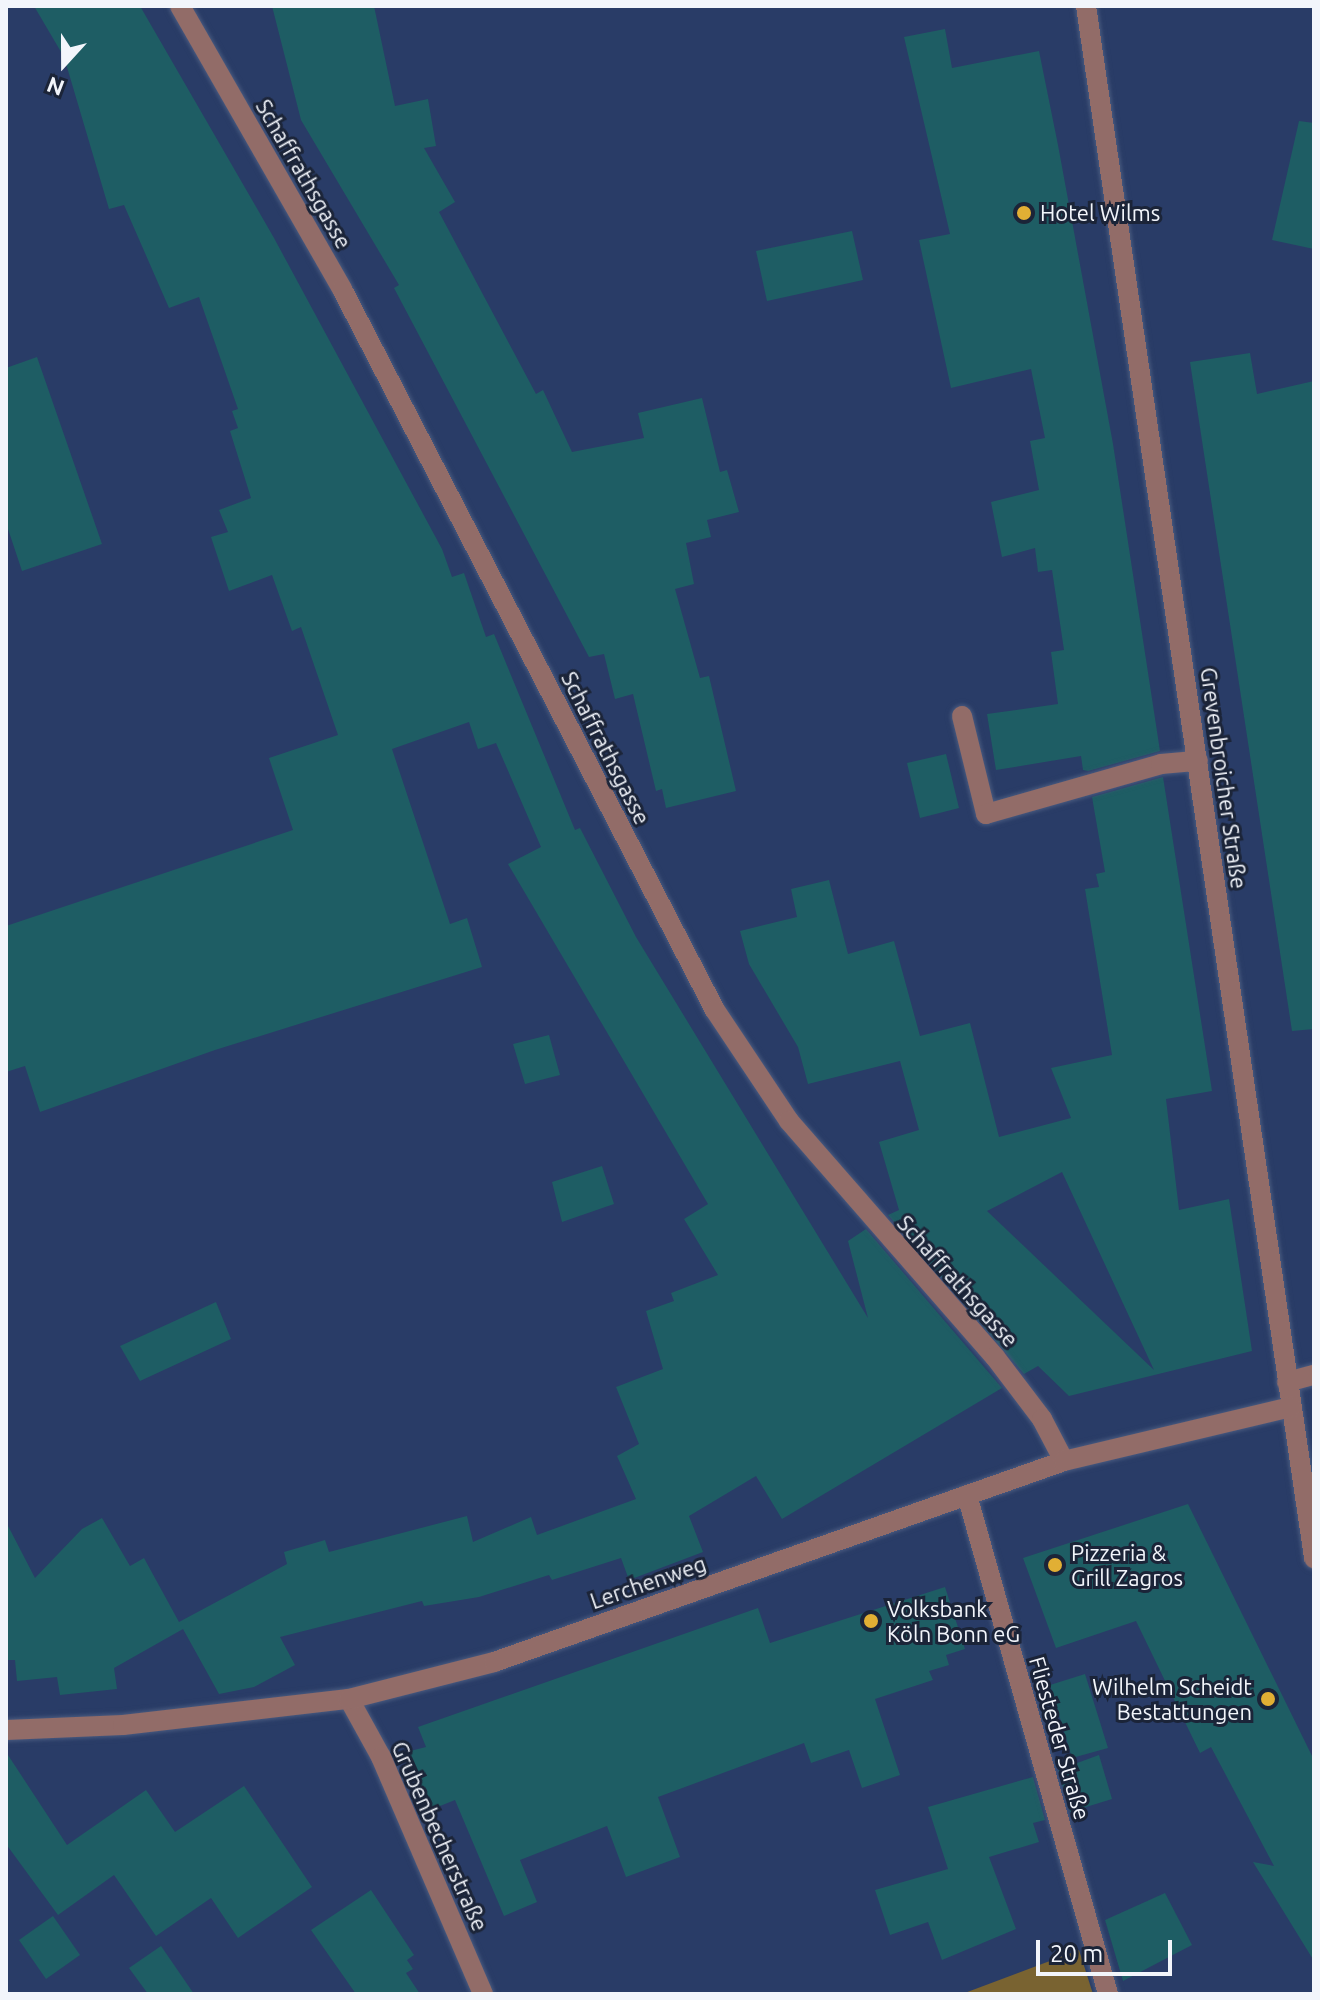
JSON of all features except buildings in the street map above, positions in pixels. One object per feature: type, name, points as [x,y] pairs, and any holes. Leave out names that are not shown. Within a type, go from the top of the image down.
[{"type":"street","name":"Schaffrathsgasse","points":[[180,6],[342,289],[715,1010],[789,1121],[995,1357],[1042,1419],[1064,1461]]},
{"type":"street","name":"Grevenbroicher Straße","points":[[1086,6],[1314,1558]]},
{"type":"street","points":[[962,716],[986,814],[1161,764],[1198,761]]},
{"type":"street","points":[[1287,1382],[1314,1375]]},
{"type":"street","name":"Lerchenweg","points":[[6,1730],[123,1725],[349,1699],[494,1662],[1064,1461],[1291,1407]]},
{"type":"street","name":"Fliesteder Straße","points":[[967,1495],[1108,1994]]},
{"type":"street","name":"Grubenbecherstraße","points":[[349,1699],[381,1757],[483,1994]]},
{"type":"shaded area","points":[[1079,1950],[1093,1994],[962,1994]]},
{"type":"place","name":"Hotel Wilms","points":[[1024,213]]},
{"type":"place","name":"Pizzeria & Grill Zagros","points":[[1055,1565]]},
{"type":"place","name":"Volksbank Köln Bonn eG","points":[[871,1621]]},
{"type":"place","name":"Wilhelm Scheidt Bestattungen","points":[[1268,1699]]}]
